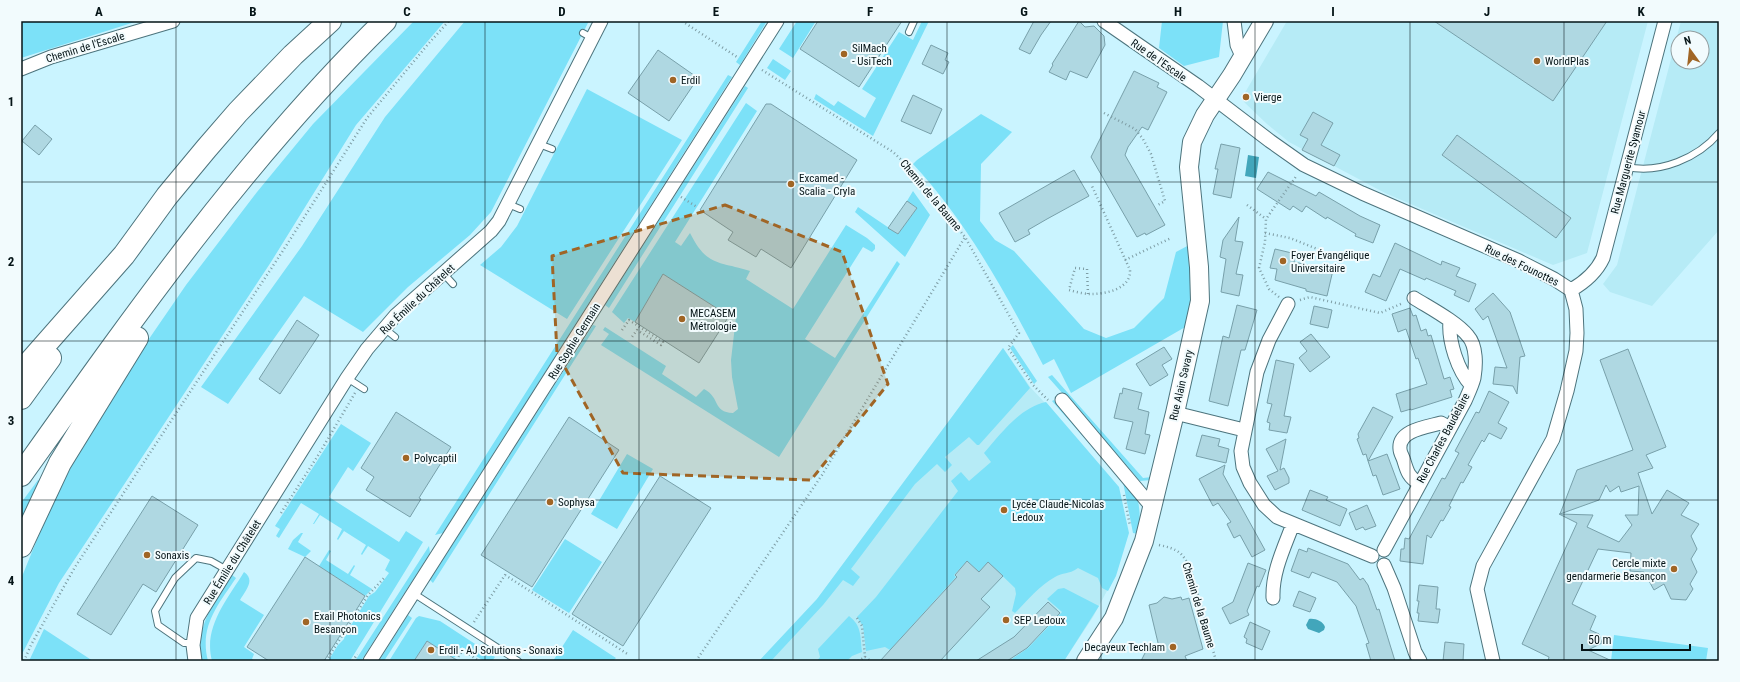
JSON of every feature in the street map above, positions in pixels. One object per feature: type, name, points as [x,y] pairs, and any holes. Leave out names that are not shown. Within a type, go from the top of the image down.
[{"type":"highway","points":[[21,398],[167,196],[238,112],[293,55],[330,21]]},
{"type":"highway","points":[[21,475],[198,231],[270,143],[322,84],[385,21]]},
{"type":"highway","points":[[21,546],[60,463],[140,333],[198,231]]},
{"type":"highway","points":[[21,372],[119,261]]},
{"type":"street","name":"Chemin de l'Escale","points":[[21,69],[51,57],[173,21]]},
{"type":"street","name":"Rue Émilie du Châtelet","points":[[195,661],[194,643],[197,618],[347,378],[367,349],[396,315],[491,231],[499,221],[539,144],[588,35],[601,21]]},
{"type":"street","name":"Rue Sophie Germain","points":[[370,661],[777,21]]},
{"type":"street","name":"Rue de l'Escale","points":[[1104,21],[1214,99]]},
{"type":"street","points":[[1234,21],[1236,41],[1242,56]]},
{"type":"street","points":[[1214,99],[1232,74],[1264,21]]},
{"type":"street","name":"Rue Marguerite Syamour","points":[[1571,290],[1594,274],[1600,265],[1665,21]]},
{"type":"street","name":"Rue des Founottes","points":[[1214,99],[1304,165],[1362,193],[1519,261],[1554,278],[1571,290],[1576,308],[1576,352],[1553,439],[1483,566],[1478,578],[1477,589],[1493,661]]},
{"type":"street","name":"Rue Alain Savary","points":[[1086,661],[1114,618],[1144,541],[1175,413],[1200,301],[1199,267],[1189,167],[1190,154],[1192,142],[1214,99]]},
{"type":"street","name":"Rue Charles Baudelaire","points":[[1384,550],[1419,483],[1465,401],[1476,365],[1474,350],[1469,337],[1450,321],[1414,298]]},
{"type":"street","points":[[1288,304],[1262,355],[1244,430],[1241,459],[1250,483],[1270,512],[1293,524],[1372,556]]},
{"type":"street","points":[[1450,321],[1448,332],[1460,368],[1465,378],[1471,385]]},
{"type":"street","points":[[1057,402],[1152,507]]},
{"type":"street","points":[[1175,413],[1244,430]]},
{"type":"street","points":[[1419,483],[1411,479],[1408,473],[1400,449],[1401,440],[1407,433],[1441,423],[1450,428]]},
{"type":"street","points":[[1273,598],[1272,584],[1293,524]]},
{"type":"street","points":[[1376,550],[1384,550],[1388,557],[1387,562],[1384,565],[1380,566],[1374,564],[1372,556],[1376,550]]},
{"type":"street","points":[[1384,565],[1394,588],[1411,641],[1420,661]]},
{"type":"lane","points":[[909,32],[914,21]]},
{"type":"lane","points":[[1627,167],[1647,169],[1673,163],[1697,154],[1719,133]]},
{"type":"lane","points":[[539,144],[552,149]]},
{"type":"lane","points":[[508,204],[520,209]]},
{"type":"lane","points":[[443,273],[453,284]]},
{"type":"lane","points":[[384,328],[395,337]]},
{"type":"lane","points":[[347,378],[362,388]]},
{"type":"lane","points":[[194,643],[184,643],[158,625],[155,611],[175,578],[196,558],[211,560],[227,570]]},
{"type":"lane","points":[[413,593],[518,661]]},
{"type":"path","points":[[24,661],[31,645],[75,567],[286,246],[367,118],[449,21]]},
{"type":"path","points":[[682,21],[737,57]]},
{"type":"path","name":"Chemin de la Baume","points":[[762,70],[893,152],[910,168],[965,237],[1019,333],[1008,348],[1032,385],[1057,402]]},
{"type":"path","points":[[1104,113],[1135,129],[1151,154],[1165,201],[1156,206]]},
{"type":"path","points":[[1304,165],[1266,219],[1265,242],[1259,268],[1269,289],[1288,304],[1310,297],[1380,313],[1414,298]]},
{"type":"path","points":[[1088,294],[1088,269],[1075,268],[1069,290],[1088,294],[1112,292],[1126,282],[1130,276],[1125,260],[1092,186]]},
{"type":"path","points":[[681,198],[697,207]]},
{"type":"path","points":[[1247,205],[1266,219]]},
{"type":"path","points":[[1265,234],[1290,238],[1337,257]]},
{"type":"path","points":[[696,661],[822,475],[965,237]]},
{"type":"path","points":[[1125,260],[1171,238]]},
{"type":"path","points":[[622,330],[629,320],[663,342],[661,345],[637,330],[632,337]]},
{"type":"path","points":[[280,514],[362,388]]},
{"type":"path","points":[[1123,490],[1132,532]]},
{"type":"path","name":"Chemin de la Baume","points":[[1155,544],[1175,549],[1184,556],[1191,570],[1216,661]]},
{"type":"path","points":[[470,629],[507,572]]},
{"type":"path","points":[[505,575],[629,655]]},
{"type":"path","points":[[326,661],[368,595],[384,577]]},
{"type":"path","points":[[857,618],[862,626],[865,657]]},
{"type":"path","points":[[456,660],[462,650],[479,661]]},
{"type":"path","points":[[858,661],[865,657]]},
{"type":"path","points":[[865,657],[871,661]]},
{"type":"highlighted area","points":[[725,205],[842,252],[888,384],[811,480],[623,473],[557,353],[552,256]]},
{"type":"shaded area","points":[[21,21],[138,21],[21,58]]},
{"type":"shaded area","points":[[414,21],[445,21],[356,125],[271,262],[59,583],[21,656],[21,579],[51,505],[73,461],[118,384],[186,285],[257,192],[313,124]]},
{"type":"shaded area","points":[[465,21],[589,21],[491,212],[470,235],[408,287],[363,332],[304,296],[228,404],[201,387],[302,246],[385,117]]},
{"type":"shaded area","points":[[762,21],[767,21],[740,65],[736,62]]},
{"type":"shaded area","points":[[797,21],[816,21],[793,58],[779,49]]},
{"type":"shaded area","points":[[922,21],[929,21],[873,136],[814,99],[816,94],[834,106],[838,101],[865,118],[876,98],[862,89],[899,32],[913,40]]},
{"type":"shaded area","points":[[1162,21],[1223,21],[1219,57],[1184,66],[1159,48]]},
{"type":"shaded area","points":[[1287,21],[1648,21],[1587,253],[1553,265],[1385,193],[1289,142],[1244,102],[1243,96]]},
{"type":"shaded area","points":[[1681,21],[1719,21],[1719,230],[1652,306],[1610,292],[1603,284],[1617,265],[1670,63],[1670,70],[1710,70],[1710,30],[1679,30]]},
{"type":"shaded area","points":[[773,59],[791,71],[785,80],[767,68]]},
{"type":"shaded area","points":[[728,75],[732,77],[443,533],[435,535]]},
{"type":"shaded area","points":[[745,86],[748,88],[609,308],[605,305]]},
{"type":"shaded area","points":[[587,89],[682,140],[567,319],[480,265],[501,247],[517,226]]},
{"type":"shaded area","points":[[746,103],[757,111],[675,242],[681,246],[690,233],[702,252],[708,257],[722,264],[750,271],[746,279],[793,309],[846,225],[867,238],[875,245],[875,249],[872,252],[863,247],[805,339],[835,358],[897,261],[900,264],[779,457],[601,345],[609,334],[603,330],[605,327],[666,366],[662,374],[696,397],[704,389],[713,396],[722,410],[733,413],[738,409],[732,377],[731,360],[736,317],[729,316],[663,274],[635,322],[628,318],[624,323],[612,312]]},
{"type":"shaded area","points":[[981,114],[1012,132],[981,164],[980,221],[995,240],[1014,251],[1084,329],[1106,338],[1134,328],[1164,298],[1176,252],[1191,244],[1193,291],[1187,326],[1071,393],[1054,359],[1043,365],[1015,312],[969,235],[933,187],[913,164]]},
{"type":"shaded area","points":[[1248,155],[1259,157],[1256,178],[1245,176]]},
{"type":"shaded area","points":[[913,191],[930,215],[905,257],[855,212],[858,207],[898,234],[917,208],[907,201]]},
{"type":"shaded area","points":[[593,325],[596,326],[433,583],[430,580]]},
{"type":"shaded area","points":[[1013,345],[1037,381],[1034,384],[1010,348]]},
{"type":"shaded area","name":"Lycée Claude-Nicolas Ledoux","points":[[1003,348],[1031,388],[1045,403],[1115,576],[1093,617],[1064,661],[759,661],[817,599]]},
{"type":"shaded area","points":[[1003,348],[1030,388],[979,445],[977,445],[969,437],[945,457],[952,465],[945,472],[937,464],[915,484],[851,569],[860,577],[853,586],[843,580],[823,605],[771,661],[759,661],[817,599]]},
{"type":"shaded area","points":[[1052,375],[1143,478],[1152,477],[1151,480],[1140,481],[1048,377]]},
{"type":"shaded area","points":[[1054,400],[1135,490],[1140,512],[1138,534],[1133,533],[1123,482],[1052,401]]},
{"type":"shaded area","points":[[1046,402],[1119,487],[1129,533],[1116,576],[1108,591],[1102,588],[1098,578],[1078,568],[1071,572],[1058,575],[1049,581],[1015,613],[1012,611],[1016,594],[1015,588],[988,562],[979,572],[967,561],[954,575],[956,577],[890,650],[885,647],[866,651],[863,626],[857,617],[876,597],[958,491],[951,481],[961,472],[969,481],[991,462],[984,453],[1004,430],[1027,410]]},
{"type":"shaded area","points":[[341,424],[371,443],[353,471],[348,467],[329,497],[399,542],[406,531],[423,542],[350,661],[328,661],[338,645],[344,639],[369,596],[375,592],[389,573],[385,570],[390,560],[368,546],[362,555],[361,554],[366,545],[344,531],[338,540],[337,539],[342,529],[320,515],[313,524],[319,514],[301,503],[279,538],[276,536],[280,529],[275,526]]},
{"type":"shaded area","points":[[627,454],[653,469],[617,529],[591,514]]},
{"type":"shaded area","points":[[38,480],[42,482],[21,531],[21,503]]},
{"type":"shaded area","points":[[303,533],[298,542],[311,551],[305,557],[288,549],[293,540]]},
{"type":"shaded area","points":[[565,539],[602,562],[569,613],[532,590]]},
{"type":"shaded area","points":[[429,546],[430,553],[361,661],[355,661]]},
{"type":"shaded area","points":[[329,550],[331,551],[326,560],[348,574],[354,565],[355,566],[350,575],[372,589],[365,596],[319,566]]},
{"type":"shaded area","points":[[244,572],[249,578],[249,582],[247,589],[240,600],[264,615],[244,647],[254,654],[252,659],[255,661],[212,661],[210,649],[214,625],[218,614]]},
{"type":"shaded area","points":[[232,575],[236,578],[217,607],[208,626],[206,648],[208,661],[202,661],[200,649],[203,626],[213,605]]},
{"type":"shaded area","points":[[1064,588],[1099,606],[1064,661],[1009,661],[1028,648],[1062,612],[1047,599],[1058,589]]},
{"type":"shaded area","points":[[408,615],[412,618],[384,661],[379,661]]},
{"type":"shaded area","points":[[419,616],[440,621],[495,657],[492,661],[484,661],[462,647],[454,658],[427,641],[414,661],[389,661],[416,618]]},
{"type":"shaded area","points":[[849,616],[858,628],[862,652],[852,656],[847,661],[817,661],[820,657],[818,649]]},
{"type":"shaded area","points":[[1309,619],[1321,622],[1325,627],[1324,630],[1319,633],[1308,629],[1306,625]]},
{"type":"shaded area","points":[[44,629],[93,661],[29,661]]},
{"type":"shaded area","points":[[573,630],[616,658],[613,661],[553,661]]},
{"type":"shaded area","points":[[1614,635],[1708,648],[1706,661],[1611,661]]},
{"type":"building","name":"SilMach - UsiTech","points":[[818,21],[902,21],[859,87],[800,49]]},
{"type":"building","points":[[1034,21],[1051,21],[1030,54],[1019,49]]},
{"type":"building","points":[[1079,21],[1085,27],[1094,26],[1104,36],[1105,45],[1087,78],[1070,71],[1066,80],[1049,72],[1053,65],[1052,64]]},
{"type":"building","name":"WorldPlas","points":[[1434,21],[1607,21],[1553,101]]},
{"type":"building","points":[[931,45],[948,53],[945,60],[949,62],[943,74],[922,64]]},
{"type":"building","points":[[658,50],[698,78],[669,121],[628,93]]},
{"type":"building","points":[[1134,71],[1159,83],[1157,87],[1167,92],[1148,130],[1142,127],[1128,147],[1125,155],[1165,225],[1146,235],[1145,233],[1137,237],[1091,157]]},
{"type":"building","points":[[913,95],[942,109],[931,134],[901,121]]},
{"type":"building","name":"Excamed - Scalia - Cryla","points":[[766,104],[771,104],[857,160],[791,268],[761,249],[756,257],[728,240],[733,232],[700,210]]},
{"type":"building","points":[[1313,112],[1333,123],[1321,145],[1340,155],[1334,166],[1302,150],[1308,139],[1300,135]]},
{"type":"building","points":[[35,125],[52,139],[39,155],[22,141]]},
{"type":"building","points":[[1457,135],[1571,218],[1556,238],[1442,155]]},
{"type":"building","points":[[1221,144],[1240,148],[1231,198],[1213,194],[1218,169],[1215,169]]},
{"type":"building","points":[[1074,170],[1089,196],[1028,230],[1030,234],[1015,242],[999,213]]},
{"type":"building","points":[[1268,172],[1316,196],[1319,192],[1360,216],[1380,225],[1373,243],[1355,236],[1356,234],[1327,217],[1326,219],[1306,206],[1302,212],[1293,206],[1290,210],[1257,189]]},
{"type":"building","points":[[907,201],[917,208],[898,234],[888,228]]},
{"type":"building","points":[[1239,217],[1235,241],[1243,242],[1236,274],[1243,275],[1239,296],[1221,292],[1226,259],[1220,257],[1223,240]]},
{"type":"building","points":[[1395,243],[1441,265],[1442,261],[1460,268],[1456,276],[1476,284],[1469,302],[1454,295],[1456,291],[1400,269],[1386,301],[1365,292],[1373,274],[1380,277]]},
{"type":"building","points":[[1275,249],[1296,254],[1294,262],[1333,270],[1327,296],[1306,291],[1306,289],[1275,280],[1277,269],[1270,268]]},
{"type":"building","name":"MECASEM Métrologie","points":[[663,274],[729,316],[699,363],[635,322]]},
{"type":"building","points":[[1493,293],[1510,312],[1525,356],[1520,357],[1517,394],[1513,386],[1493,384],[1495,367],[1507,368],[1488,316],[1483,320],[1475,309]]},
{"type":"building","points":[[1237,305],[1257,310],[1245,350],[1241,350],[1228,406],[1209,401],[1223,336],[1229,338]]},
{"type":"building","points":[[1314,306],[1332,310],[1328,328],[1310,324]]},
{"type":"building","points":[[1410,308],[1413,316],[1416,315],[1421,331],[1426,329],[1428,336],[1431,335],[1444,379],[1450,377],[1454,389],[1450,390],[1452,397],[1401,412],[1396,394],[1427,384],[1418,358],[1416,359],[1406,329],[1398,332],[1392,314]]},
{"type":"building","points":[[297,320],[319,335],[280,394],[259,379]]},
{"type":"building","points":[[1311,334],[1330,357],[1310,372],[1299,358],[1307,351],[1300,342]]},
{"type":"building","points":[[1164,347],[1172,359],[1162,365],[1168,375],[1150,386],[1136,364]]},
{"type":"building","points":[[1628,349],[1666,447],[1646,455],[1653,468],[1638,473],[1652,514],[1667,490],[1689,503],[1681,515],[1699,524],[1691,536],[1697,549],[1691,559],[1697,572],[1690,584],[1693,589],[1686,600],[1671,599],[1664,584],[1654,590],[1644,572],[1630,571],[1631,553],[1598,549],[1572,604],[1596,616],[1590,630],[1599,634],[1602,643],[1588,650],[1612,661],[1548,661],[1549,657],[1522,644],[1577,523],[1559,514],[1593,515],[1587,527],[1619,542],[1632,525],[1625,515],[1638,515],[1639,486],[1621,492],[1619,486],[1610,492],[1606,485],[1599,500],[1560,514],[1577,470],[1633,450],[1600,360]]},
{"type":"building","points":[[1276,360],[1294,364],[1284,416],[1291,417],[1287,433],[1269,430],[1270,423],[1267,422],[1272,404],[1267,403]]},
{"type":"building","points":[[1123,388],[1142,393],[1138,409],[1149,412],[1145,434],[1150,435],[1145,454],[1126,449],[1133,422],[1114,418],[1120,393],[1122,394]]},
{"type":"building","points":[[1489,391],[1509,402],[1498,423],[1507,428],[1501,439],[1489,433],[1484,442],[1482,440],[1468,465],[1472,467],[1463,483],[1461,482],[1449,506],[1451,507],[1443,521],[1441,520],[1431,538],[1427,535],[1423,564],[1400,561],[1401,549],[1404,549],[1405,538],[1409,539],[1442,478],[1445,479],[1459,453],[1455,451],[1476,412],[1479,413]]},
{"type":"building","points":[[1373,407],[1393,417],[1368,461],[1366,454],[1363,455],[1357,439],[1359,438],[1358,434]]},
{"type":"building","name":"Polycaptil","points":[[396,412],[451,447],[419,498],[421,499],[410,517],[366,490],[374,477],[361,468]]},
{"type":"building","name":"Sophysa","points":[[569,417],[619,450],[532,587],[481,555]]},
{"type":"building","points":[[1202,435],[1220,439],[1218,446],[1229,449],[1226,463],[1196,456]]},
{"type":"building","points":[[1286,439],[1280,470],[1284,468],[1289,478],[1289,483],[1275,490],[1267,476],[1278,471],[1266,449]]},
{"type":"building","points":[[1387,454],[1400,489],[1383,495],[1376,475],[1373,476],[1368,461]]},
{"type":"building","points":[[1225,465],[1223,474],[1265,550],[1252,557],[1240,535],[1234,538],[1227,524],[1231,522],[1218,503],[1213,506],[1199,479]]},
{"type":"building","points":[[660,476],[711,508],[623,646],[572,614]]},
{"type":"building","points":[[1310,490],[1328,497],[1326,500],[1347,509],[1340,526],[1302,510]]},
{"type":"building","name":"Sonaxis","points":[[152,496],[198,525],[156,592],[143,584],[111,635],[77,614]]},
{"type":"building","points":[[1367,505],[1376,526],[1365,530],[1363,527],[1356,530],[1349,513]]},
{"type":"building","points":[[1308,548],[1348,564],[1360,580],[1363,578],[1368,585],[1377,610],[1379,609],[1395,661],[1371,661],[1366,644],[1369,643],[1356,606],[1337,582],[1312,572],[1309,578],[1291,571],[1299,549],[1307,552]]},
{"type":"building","name":"Exail Photonics Besançon","points":[[305,557],[365,596],[324,661],[269,661],[247,647]]},
{"type":"building","points":[[967,561],[979,572],[988,562],[1003,576],[981,599],[990,607],[940,661],[880,661],[957,577],[955,575]]},
{"type":"building","points":[[1248,563],[1266,570],[1259,587],[1257,586],[1247,611],[1249,615],[1230,624],[1222,608],[1233,602]]},
{"type":"building","points":[[1419,585],[1438,587],[1436,609],[1440,609],[1438,623],[1418,621],[1419,613],[1417,613],[1419,601],[1417,601]]},
{"type":"building","points":[[1299,591],[1316,598],[1310,612],[1293,606]]},
{"type":"building","points":[[1164,597],[1172,599],[1181,597],[1182,600],[1189,598],[1203,649],[1185,656],[1187,661],[1141,661],[1146,651],[1159,647],[1149,605],[1157,603]]},
{"type":"building","points":[[1048,602],[1060,613],[1027,648],[1007,661],[976,661],[1014,637]]},
{"type":"building","points":[[1250,622],[1270,631],[1262,650],[1246,643],[1247,639],[1244,637]]},
{"type":"building","name":"Erdil - AJ Solutions - Sonaxis","points":[[427,641],[458,661],[414,661]]},
{"type":"building","points":[[1445,642],[1464,644],[1463,661],[1443,661]]},
{"type":"place","name":"SilMach - UsiTech","points":[[844,54]]},
{"type":"place","name":"WorldPlas","points":[[1537,61]]},
{"type":"place","name":"Erdil","points":[[673,80]]},
{"type":"place","name":"Vierge","points":[[1246,97]]},
{"type":"place","name":"Excamed - Scalia - Cryla","points":[[791,184]]},
{"type":"place","name":"Foyer Évangélique Universitaire","points":[[1283,261]]},
{"type":"place","name":"MECASEM Métrologie","points":[[682,319]]},
{"type":"place","name":"Polycaptil","points":[[406,458]]},
{"type":"place","name":"Sophysa","points":[[550,502]]},
{"type":"place","name":"Lycée Claude-Nicolas Ledoux","points":[[1004,510]]},
{"type":"place","name":"Sonaxis","points":[[147,555]]},
{"type":"place","name":"Cercle mixte gendarmerie Besançon","points":[[1674,569]]},
{"type":"place","name":"SEP Ledoux","points":[[1006,620]]},
{"type":"place","name":"Exail Photonics Besançon","points":[[306,622]]},
{"type":"place","name":"Decayeux Techlam","points":[[1173,647]]},
{"type":"place","name":"Erdil - AJ Solutions - Sonaxis","points":[[431,650]]}]
